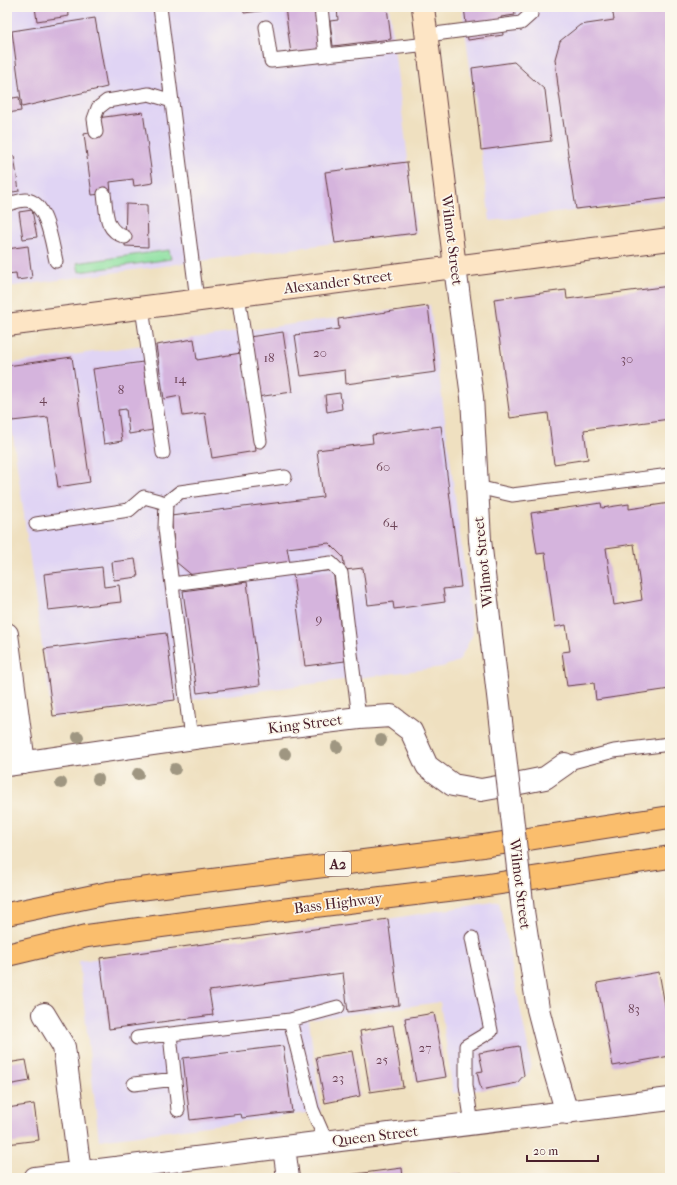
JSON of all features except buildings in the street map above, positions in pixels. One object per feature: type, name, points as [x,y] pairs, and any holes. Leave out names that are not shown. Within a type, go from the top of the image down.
[{"type":"highway","name":"A2","points":[[7,914],[108,893],[483,846],[670,817]]},
{"type":"highway","name":"Bass Highway","points":[[7,955],[87,936],[273,911],[481,886],[670,857]]},
{"type":"street","name":"Wilmot Street","points":[[423,7],[472,396],[480,540],[523,911],[538,1009],[567,1113]]},
{"type":"street","name":"Alexander Street","points":[[7,325],[670,239]]},
{"type":"street","points":[[7,634],[16,764]]},
{"type":"street","name":"King Street","points":[[16,764],[191,739],[360,718],[391,716],[411,731],[427,766],[453,785],[481,790],[525,782],[545,778],[565,764]]},
{"type":"street","points":[[44,1014],[64,1047],[80,1172]]},
{"type":"street","name":"Queen Street","points":[[42,1177],[670,1099]]},
{"type":"street","points":[[284,1146],[288,1178]]},
{"type":"lane","points":[[160,7],[198,300]]},
{"type":"lane","points":[[321,7],[326,55]]},
{"type":"lane","points":[[266,27],[271,62],[326,55],[521,23],[531,14],[530,7]]},
{"type":"lane","points":[[96,132],[94,119],[98,108],[107,101],[149,94],[172,101]]},
{"type":"lane","points":[[104,194],[108,223],[114,234],[125,237]]},
{"type":"lane","points":[[7,204],[27,200],[37,206],[45,217],[56,261]]},
{"type":"lane","points":[[238,295],[260,441]]},
{"type":"lane","points":[[142,308],[163,453]]},
{"type":"lane","points":[[477,487],[512,495],[670,475]]},
{"type":"lane","points":[[191,739],[165,528],[166,503],[180,492],[285,477]]},
{"type":"lane","points":[[36,524],[129,510],[144,497],[166,503]]},
{"type":"lane","points":[[172,584],[331,563],[342,573],[360,718]]},
{"type":"lane","points":[[565,764],[614,751],[670,744]]},
{"type":"lane","points":[[472,938],[491,1031],[466,1046],[466,1085],[472,1124]]},
{"type":"lane","points":[[137,1038],[290,1020],[338,1007]]},
{"type":"lane","points":[[290,1020],[312,1109],[326,1141]]},
{"type":"lane","points":[[170,1035],[178,1110]]},
{"type":"lane","points":[[134,1084],[175,1079]]},
{"type":"shaded area","points":[[7,7],[389,7],[417,232],[7,287]]},
{"type":"shaded area","points":[[462,7],[670,7],[670,199],[490,221]]},
{"type":"shaded area","points":[[430,305],[473,634],[459,661],[442,667],[52,718],[7,393],[7,364]]},
{"type":"shaded area","points":[[499,901],[531,1062],[529,1073],[519,1085],[453,1093],[440,1002],[309,1020],[321,1111],[99,1140],[79,961],[388,919]]},
{"type":"green space","points":[[169,250],[171,259],[79,272],[77,263]]}]
